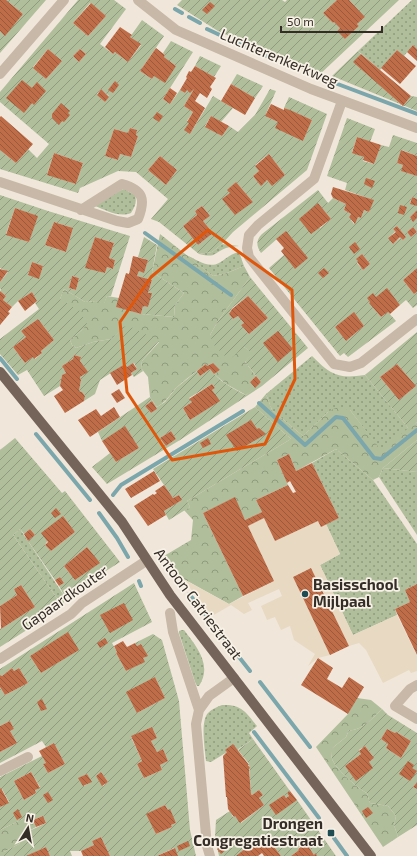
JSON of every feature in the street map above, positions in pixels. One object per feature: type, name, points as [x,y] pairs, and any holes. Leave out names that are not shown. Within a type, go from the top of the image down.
[{"type":"main road","name":"Antoon Catriestraat","points":[[0,372],[122,522],[146,561],[170,595],[370,856]]},
{"type":"street","points":[[0,74],[64,0]]},
{"type":"street","name":"Luchterenkerkweg","points":[[138,0],[176,30],[311,89],[417,128]]},
{"type":"street","points":[[342,101],[314,179],[258,225],[249,235],[247,248],[249,257],[334,364],[350,367],[361,363],[417,319]]},
{"type":"street","points":[[0,182],[81,210],[128,223],[138,218],[143,207],[141,195],[133,188],[122,184],[81,210]]},
{"type":"street","name":"Gapaardkouter","points":[[0,659],[71,614],[82,603],[146,561]]},
{"type":"street","points":[[170,613],[174,632],[199,710]]},
{"type":"street","points":[[210,856],[207,846],[196,724],[199,710],[209,696],[234,678]]},
{"type":"street","points":[[417,685],[410,689],[395,706],[417,719]]},
{"type":"street","points":[[0,771],[28,757]]},
{"type":"highlighted area","points":[[208,230],[292,290],[295,379],[265,444],[172,460],[127,392],[120,322],[151,277]]},
{"type":"green space","points":[[6,0],[46,0],[0,53],[0,31],[5,35],[23,14]]},
{"type":"green space","points":[[78,0],[114,0],[126,9],[100,44],[113,54],[115,52],[128,62],[141,45],[130,37],[142,20],[164,36],[140,71],[152,79],[154,76],[176,66],[164,57],[165,55],[163,53],[171,41],[193,52],[163,99],[170,104],[180,90],[185,93],[187,90],[190,92],[194,89],[184,106],[193,112],[187,121],[189,123],[190,134],[213,96],[233,108],[221,122],[211,116],[205,126],[222,136],[229,126],[238,132],[255,115],[270,89],[276,91],[265,116],[278,122],[303,141],[312,120],[284,108],[289,97],[327,114],[307,170],[233,232],[212,252],[199,254],[159,222],[151,219],[168,199],[136,172],[118,171],[80,188],[78,193],[0,169],[0,150],[16,163],[28,149],[37,158],[49,144],[0,102],[0,92]],"holes":[[[90,3],[106,16],[88,36],[73,23]],[[48,49],[62,61],[46,79],[33,67]],[[80,49],[86,54],[79,62],[73,56]],[[101,89],[109,96],[105,102],[97,94]],[[130,128],[137,130],[136,135],[138,136],[131,157],[120,154],[118,160],[105,156],[114,129],[128,133]],[[54,153],[83,163],[76,184],[47,174]],[[269,154],[285,175],[272,185],[267,180],[261,185],[253,176],[259,171],[255,165]],[[160,156],[177,170],[166,185],[148,170]],[[236,182],[253,202],[230,193],[228,190]],[[202,206],[210,216],[203,221],[213,233],[198,245],[183,226],[197,215],[195,211]]]},
{"type":"green space","points":[[182,0],[282,0],[285,2],[287,0],[337,0],[323,13],[340,28],[337,31],[345,39],[359,26],[357,24],[365,17],[349,0],[399,0],[318,76],[218,31],[177,5]]},
{"type":"green space","points":[[412,0],[417,0],[417,49],[413,45],[404,56],[397,50],[380,70],[358,51]]},
{"type":"green space","points":[[358,51],[361,54],[354,62],[401,105],[332,76]]},
{"type":"green space","points":[[200,56],[221,66],[214,77],[195,66]]},
{"type":"green space","points":[[237,74],[263,86],[255,98],[231,84]]},
{"type":"green space","points":[[411,96],[417,97],[417,111],[403,105]]},
{"type":"green space","points":[[347,118],[375,129],[370,142],[357,137],[352,152],[364,157],[363,161],[374,164],[381,145],[389,147],[393,135],[417,143],[417,156],[402,150],[397,163],[403,165],[402,171],[417,176],[417,199],[412,197],[410,203],[417,206],[417,210],[410,217],[413,221],[417,218],[417,232],[417,268],[403,280],[414,294],[417,292],[417,305],[413,308],[406,300],[400,305],[387,289],[369,303],[381,317],[388,312],[396,321],[348,357],[344,353],[340,356],[269,268],[284,255],[286,231],[261,253],[258,248],[258,241],[262,234],[318,190],[328,203],[333,198],[346,204],[344,210],[351,214],[349,217],[354,224],[358,217],[361,218],[364,210],[369,212],[373,200],[345,190],[347,183],[327,176]],"holes":[[[318,203],[331,219],[320,228]],[[397,226],[406,237],[403,240],[393,229]],[[413,227],[417,232],[411,237],[407,232]],[[395,232],[400,238],[393,244],[388,238]],[[362,254],[370,264],[363,270],[357,263],[357,259]],[[354,313],[364,326],[346,341],[335,327]]]},
{"type":"green space","points":[[124,189],[135,195],[136,200],[131,213],[122,215],[95,206],[117,192]]},
{"type":"green space","points":[[0,195],[130,236],[111,296],[107,296],[104,304],[96,301],[85,302],[64,289],[60,299],[80,311],[87,324],[70,340],[72,345],[76,348],[93,342],[111,339],[127,325],[159,341],[142,361],[141,368],[143,371],[134,377],[131,373],[137,369],[134,363],[127,367],[125,364],[100,380],[95,394],[84,401],[85,396],[79,391],[81,380],[80,377],[87,372],[80,361],[81,357],[74,355],[73,359],[62,366],[66,373],[62,375],[60,386],[44,396],[27,370],[18,375],[0,354],[0,339],[39,309],[35,303],[37,301],[32,292],[12,307],[3,300],[6,296],[0,291],[0,282],[8,272],[0,268]],"holes":[[[15,208],[37,216],[29,242],[6,234]],[[54,222],[73,228],[66,252],[45,245]],[[95,237],[114,243],[109,258],[115,260],[113,269],[107,267],[105,273],[86,267]],[[32,262],[43,266],[39,278],[28,275]],[[72,276],[79,278],[76,290],[69,288]],[[38,319],[54,340],[41,351],[42,353],[35,359],[33,357],[25,363],[13,347],[26,337],[21,331]]]},
{"type":"green space","points":[[160,234],[213,276],[227,273],[244,266],[250,277],[218,321],[210,335],[244,347],[253,353],[245,362],[256,376],[250,382],[255,388],[246,395],[226,384],[214,374],[220,370],[213,363],[207,366],[206,364],[186,379],[165,401],[157,407],[150,397],[148,377],[141,368],[142,361],[159,342],[127,326],[111,339],[93,342],[76,348],[72,345],[70,340],[83,329],[60,299],[64,289],[85,302],[96,301],[104,303],[107,296],[119,298],[117,307],[141,314],[174,317],[175,305],[184,293],[152,272]]},
{"type":"green space","points":[[144,237],[157,245],[152,272],[184,293],[175,305],[174,317],[141,314],[143,306],[148,307],[151,293],[148,293],[152,280],[137,276],[139,271],[144,272],[148,260],[138,257]]},
{"type":"green space","points":[[222,244],[239,246],[226,248],[214,255],[199,254],[212,252]]},
{"type":"green space","points":[[239,252],[244,266],[227,273],[213,276],[186,255],[202,263],[215,265]]},
{"type":"green space","points":[[250,277],[308,348],[262,386],[180,440],[107,484],[92,467],[110,453],[116,462],[139,448],[125,427],[102,441],[98,432],[150,397],[157,407],[165,402],[176,388],[197,371],[200,376],[210,369],[226,384],[246,395],[261,382],[245,362],[252,353],[244,347],[229,360],[214,345],[210,335],[218,321]],"holes":[[[248,296],[268,318],[249,334],[241,325],[244,323],[238,316],[233,319],[229,314],[232,308]],[[212,384],[215,388],[212,390],[219,401],[190,420],[183,408],[192,402],[189,398]],[[152,401],[157,409],[151,413],[145,406]],[[171,431],[176,439],[166,446],[160,438]]]},
{"type":"green space","points":[[417,332],[417,422],[409,429],[365,375]],"holes":[[[397,364],[416,386],[399,400],[380,377]]]},
{"type":"green space","points":[[312,356],[324,368],[341,376],[365,375],[409,429],[380,450],[350,410],[328,412],[303,436],[272,410],[266,394]]},
{"type":"green space","points":[[266,394],[272,410],[303,436],[328,412],[337,407],[350,410],[380,449],[417,422],[417,440],[383,468],[379,477],[373,480],[336,449],[296,471],[289,454],[277,460],[288,485],[256,500],[262,512],[245,520],[234,498],[203,513],[243,596],[229,604],[182,578],[164,556],[191,540],[193,520],[184,510],[190,507],[187,501],[291,439],[255,407]]},
{"type":"green space","points":[[255,407],[291,439],[187,501],[190,507],[169,520],[164,511],[182,500],[179,495],[173,498],[153,469]]},
{"type":"green space","points":[[15,438],[62,493],[65,491],[120,562],[65,597],[59,586],[64,583],[60,577],[55,580],[28,541],[35,535],[30,529],[24,534],[20,529],[13,535],[63,607],[0,647],[0,628],[1,629],[35,607],[21,585],[14,589],[17,595],[0,606],[0,450]],"holes":[[[63,516],[75,532],[51,551],[45,545]],[[87,547],[99,563],[75,580],[64,566]]]},
{"type":"green space","points":[[417,440],[417,472],[383,468]]},
{"type":"green space","points":[[336,449],[373,480],[417,544],[417,584],[405,590],[410,602],[395,609],[397,615],[353,635],[320,565],[340,554],[326,524],[339,518],[312,463]]},
{"type":"green space","points":[[383,468],[417,472],[417,535],[379,477]]},
{"type":"green space","points":[[20,529],[65,597],[63,607],[13,535]]},
{"type":"green space","points":[[134,583],[152,622],[112,643],[126,671],[144,662],[143,658],[147,656],[141,644],[137,646],[135,643],[153,634],[162,640],[179,701],[190,830],[196,856],[178,856],[174,848],[157,856],[110,856],[101,837],[92,841],[94,845],[81,851],[70,851],[72,856],[50,856],[46,847],[27,856],[4,856],[4,852],[19,844],[27,832],[46,823],[43,816],[33,820],[29,816],[0,830],[0,807],[9,802],[2,789],[0,789],[0,777],[42,756],[46,763],[43,764],[48,773],[65,764],[54,743],[46,747],[42,741],[0,763],[0,752],[17,743],[10,731],[14,729],[10,721],[0,726],[0,687],[5,695],[28,683],[19,668],[14,671],[12,668],[2,676],[0,675],[0,669]],"holes":[[[78,650],[41,673],[30,656],[39,651]],[[155,677],[165,698],[137,713]],[[152,727],[157,738],[151,741],[157,752],[163,749],[168,761],[160,765],[162,770],[144,778],[137,764],[142,761],[131,737]],[[31,772],[40,787],[35,790],[36,793],[24,800],[14,781]],[[101,772],[108,782],[103,786],[96,776]],[[87,774],[91,782],[84,786],[79,778]],[[165,805],[176,823],[171,825],[172,827],[156,834],[147,814]]]},
{"type":"green space","points":[[184,630],[198,649],[204,663],[203,678],[199,686],[197,686],[195,682],[179,633],[179,631]]},
{"type":"green space","points":[[357,698],[371,700],[382,709],[371,720],[358,729],[349,730],[346,737],[331,749],[331,757],[334,763],[347,778],[367,793],[370,803],[388,806],[396,816],[394,825],[398,837],[383,847],[316,747],[348,714]]},
{"type":"green space","points":[[222,705],[229,705],[239,708],[250,717],[257,726],[249,733],[253,739],[237,750],[227,752],[211,762],[206,761],[204,723],[208,713],[211,710]]},
{"type":"green space","points":[[382,709],[388,715],[417,733],[417,782],[413,787],[417,789],[417,825],[398,837],[394,825],[396,816],[388,806],[370,803],[367,793],[342,773],[331,757],[331,749],[346,737],[349,730],[358,729],[371,720]],"holes":[[[387,729],[395,733],[396,732],[411,741],[401,758],[386,748],[388,744],[381,739]],[[365,746],[374,758],[369,762],[356,780],[345,766],[361,754],[359,750]]]},
{"type":"green space","points":[[253,739],[290,791],[287,793],[289,796],[286,798],[284,795],[270,805],[297,800],[336,856],[314,855],[306,843],[298,848],[299,850],[291,856],[281,856],[271,843],[266,847],[257,843],[237,856],[219,856],[215,837],[216,820],[230,811],[233,817],[235,816],[241,823],[264,805],[259,798],[263,795],[259,790],[252,795],[251,794],[249,764],[238,750]]},
{"type":"green space","points":[[29,816],[33,820],[36,827],[27,832],[19,844],[4,852],[4,856],[0,856],[0,830]]},
{"type":"shaded area","points":[[264,518],[275,541],[318,521],[326,524],[340,554],[320,565],[353,635],[397,615],[417,656],[417,671],[411,673],[409,670],[383,683],[366,650],[359,643],[349,646],[311,568],[293,577],[330,655],[318,658],[308,666],[315,654],[294,640],[290,626],[281,630],[275,617],[267,620],[261,606],[282,596],[279,589],[248,603],[252,610],[244,614],[231,605],[212,616],[183,579],[229,604],[274,581],[248,526]]},
{"type":"building","points":[[0,0],[6,0],[23,14],[5,36],[0,31]]},
{"type":"building","points":[[337,0],[349,0],[365,17],[357,24],[359,26],[345,39],[337,31],[340,28],[323,13]]},
{"type":"building","points":[[210,2],[215,6],[207,14],[202,10]]},
{"type":"building","points":[[91,3],[106,16],[88,36],[73,23]]},
{"type":"building","points":[[120,27],[132,35],[130,37],[141,44],[128,62],[115,52],[113,54],[105,47]]},
{"type":"building","points":[[413,45],[417,49],[417,61],[407,52]]},
{"type":"building","points":[[156,48],[165,55],[164,57],[176,66],[165,83],[154,76],[152,79],[140,71]]},
{"type":"building","points":[[48,49],[62,61],[46,79],[33,68]]},
{"type":"building","points":[[80,49],[86,54],[79,62],[73,56]]},
{"type":"building","points":[[397,50],[416,66],[400,84],[381,68]]},
{"type":"building","points":[[361,54],[411,96],[403,106],[353,62]]},
{"type":"building","points":[[195,66],[216,78],[210,87],[212,89],[207,98],[200,93],[195,101],[205,108],[190,134],[184,130],[189,123],[187,122],[193,112],[184,106],[194,89],[190,93],[187,90],[185,93],[180,90],[189,71],[191,72]]},
{"type":"building","points":[[22,80],[32,88],[37,82],[46,91],[34,105],[32,103],[24,113],[6,98]]},
{"type":"building","points":[[115,81],[119,85],[113,93],[108,90]]},
{"type":"building","points":[[231,84],[255,98],[245,115],[221,101]]},
{"type":"building","points":[[170,88],[177,93],[170,104],[163,99]]},
{"type":"building","points":[[101,89],[109,97],[105,102],[97,95]]},
{"type":"building","points":[[61,103],[70,111],[68,113],[70,115],[59,125],[52,118],[52,114]]},
{"type":"building","points":[[271,104],[284,110],[284,108],[290,110],[312,120],[303,141],[275,128],[278,122],[265,116]]},
{"type":"building","points":[[157,112],[163,116],[159,122],[153,118]]},
{"type":"building","points":[[1,116],[33,144],[16,163],[0,150]]},
{"type":"building","points":[[211,116],[229,126],[222,136],[205,127]]},
{"type":"building","points":[[130,128],[137,130],[136,135],[138,136],[131,157],[120,154],[118,160],[105,156],[114,129],[128,133]]},
{"type":"building","points":[[357,137],[381,145],[374,164],[363,160],[364,157],[352,153]]},
{"type":"building","points":[[401,150],[417,156],[417,176],[401,171],[403,165],[397,163]]},
{"type":"building","points":[[54,153],[83,163],[76,184],[47,175]]},
{"type":"building","points":[[269,154],[285,175],[272,186],[267,180],[261,186],[253,176],[259,171],[255,166]]},
{"type":"building","points":[[160,156],[177,170],[166,185],[148,170]]},
{"type":"building","points":[[366,178],[375,181],[372,188],[364,184]]},
{"type":"building","points":[[236,182],[253,202],[235,215],[222,199],[230,193],[227,190]]},
{"type":"building","points":[[333,187],[374,200],[369,212],[364,210],[361,218],[358,217],[355,224],[349,217],[351,214],[344,210],[346,204],[333,198],[331,194]]},
{"type":"building","points":[[412,197],[417,199],[417,206],[410,204]]},
{"type":"building","points":[[318,203],[331,219],[311,234],[299,219]]},
{"type":"building","points":[[400,205],[407,207],[404,215],[398,213]]},
{"type":"building","points":[[202,206],[210,216],[203,221],[213,233],[198,245],[183,226],[197,215],[195,211]]},
{"type":"building","points":[[15,208],[38,216],[29,242],[6,235]]},
{"type":"building","points":[[417,210],[417,218],[413,222],[410,217]]},
{"type":"building","points":[[54,222],[73,228],[66,252],[45,245]]},
{"type":"building","points":[[397,226],[406,237],[403,240],[400,237],[393,244],[388,238],[396,232],[393,229]]},
{"type":"building","points":[[413,227],[417,232],[411,237],[407,232]]},
{"type":"building","points":[[286,231],[308,258],[295,269],[281,251],[284,248],[276,239]]},
{"type":"building","points":[[95,237],[114,243],[109,258],[115,260],[113,269],[107,267],[105,273],[85,268]]},
{"type":"building","points":[[355,242],[360,249],[354,254],[349,247]]},
{"type":"building","points":[[362,254],[370,264],[363,270],[356,259]]},
{"type":"building","points":[[133,256],[148,260],[144,273],[139,271],[137,276],[152,280],[148,293],[152,293],[148,307],[143,306],[141,314],[116,307],[126,273],[129,274]]},
{"type":"building","points":[[32,262],[43,266],[39,279],[28,275]]},
{"type":"building","points":[[324,268],[329,273],[323,278],[318,273]]},
{"type":"building","points":[[417,268],[417,292],[414,294],[403,280]]},
{"type":"building","points":[[0,269],[8,271],[0,282]]},
{"type":"building","points":[[72,276],[79,278],[76,290],[69,288]]},
{"type":"building","points":[[387,288],[400,305],[390,314],[388,312],[381,317],[369,303],[370,302],[367,298],[373,293],[376,297]]},
{"type":"building","points":[[0,291],[6,296],[3,300],[12,307],[8,312],[10,313],[0,325]]},
{"type":"building","points":[[32,292],[37,301],[25,311],[18,301]]},
{"type":"building","points":[[248,296],[268,318],[249,334],[241,325],[244,323],[238,316],[233,319],[229,314],[232,309]]},
{"type":"building","points":[[354,312],[364,326],[346,341],[335,327]]},
{"type":"building","points":[[38,319],[54,340],[41,351],[42,353],[25,363],[13,347],[26,337],[21,331]]},
{"type":"building","points":[[278,331],[293,349],[278,362],[263,343]]},
{"type":"building","points":[[74,355],[81,357],[80,361],[88,372],[80,377],[81,380],[79,391],[85,396],[84,401],[65,413],[54,396],[63,390],[60,386],[62,375],[66,373],[62,366],[73,359]]},
{"type":"building","points":[[133,363],[137,369],[131,373],[132,375],[117,385],[110,373],[125,364],[127,367]]},
{"type":"building","points":[[213,363],[220,370],[214,374],[210,369],[200,376],[197,371],[206,364],[207,366]]},
{"type":"building","points":[[397,364],[416,386],[399,400],[380,377]]},
{"type":"building","points":[[256,376],[261,382],[255,388],[250,382]]},
{"type":"building","points":[[212,384],[215,388],[212,390],[220,401],[190,420],[183,408],[192,402],[189,399]]},
{"type":"building","points":[[119,389],[125,398],[117,403],[111,394]]},
{"type":"building","points":[[152,401],[157,409],[151,413],[145,406]]},
{"type":"building","points":[[114,407],[120,417],[90,437],[78,420],[96,409],[101,416]]},
{"type":"building","points":[[251,420],[257,429],[259,428],[266,434],[237,451],[226,435]]},
{"type":"building","points":[[125,426],[139,448],[116,462],[102,441]]},
{"type":"building","points":[[171,431],[176,439],[166,446],[160,438]]},
{"type":"building","points":[[208,438],[211,444],[203,448],[200,443]]},
{"type":"building","points":[[289,454],[296,471],[312,463],[339,518],[321,527],[318,521],[275,541],[264,518],[248,526],[274,581],[243,596],[203,513],[235,497],[245,520],[262,512],[256,500],[288,485],[293,493],[296,492],[290,481],[287,483],[277,460]]},
{"type":"building","points":[[154,471],[160,481],[131,498],[125,489]]},
{"type":"building","points":[[164,485],[173,498],[179,495],[182,500],[164,511],[166,515],[148,526],[134,506],[157,493],[155,491]]},
{"type":"building","points":[[56,508],[61,514],[55,518],[51,513]]},
{"type":"building","points":[[63,516],[75,532],[51,551],[45,545],[48,542],[41,533]]},
{"type":"building","points":[[30,529],[35,535],[28,541],[24,534]]},
{"type":"building","points":[[87,547],[100,563],[75,580],[64,566]]},
{"type":"building","points":[[311,568],[349,646],[330,655],[293,577]]},
{"type":"building","points":[[60,577],[64,583],[59,586],[55,580]]},
{"type":"building","points":[[417,584],[417,655],[395,609],[410,602],[405,590]]},
{"type":"building","points":[[21,585],[35,607],[1,629],[0,606],[17,595],[14,589]]},
{"type":"building","points":[[124,603],[133,620],[110,633],[100,615]]},
{"type":"building","points":[[68,632],[79,650],[41,673],[30,656]]},
{"type":"building","points":[[105,638],[108,643],[100,648],[97,643]]},
{"type":"building","points":[[123,641],[127,647],[135,643],[137,646],[141,644],[148,656],[143,658],[145,662],[126,671],[116,653],[117,652],[114,646]]},
{"type":"building","points":[[318,658],[333,668],[327,679],[342,688],[349,677],[364,687],[348,714],[301,685]]},
{"type":"building","points":[[12,668],[14,671],[19,668],[28,683],[5,695],[0,687],[0,675],[2,676]]},
{"type":"building","points":[[155,677],[165,698],[137,713],[126,692]]},
{"type":"building","points":[[42,699],[47,709],[41,711],[37,702]]},
{"type":"building","points":[[10,721],[14,729],[10,731],[17,743],[0,752],[0,726]]},
{"type":"building","points":[[152,727],[157,738],[151,741],[157,752],[163,749],[168,761],[160,765],[162,770],[144,778],[137,764],[142,761],[131,736]]},
{"type":"building","points":[[387,729],[395,733],[396,732],[411,741],[401,758],[386,748],[388,744],[381,739]]},
{"type":"building","points":[[54,743],[65,764],[48,773],[43,764],[46,763],[39,751]]},
{"type":"building","points":[[233,744],[249,765],[251,794],[252,795],[259,790],[263,795],[259,798],[264,805],[240,823],[228,809],[226,797],[223,756],[227,752],[225,750]]},
{"type":"building","points":[[365,746],[374,758],[369,762],[373,768],[356,781],[345,766],[361,754],[359,751]]},
{"type":"building","points":[[408,761],[414,765],[412,768],[417,771],[410,781],[399,774]]},
{"type":"building","points":[[31,772],[40,788],[35,790],[36,793],[24,800],[14,781]]},
{"type":"building","points":[[101,772],[108,782],[102,786],[96,776]]},
{"type":"building","points":[[87,774],[92,782],[83,786],[78,778]]},
{"type":"building","points":[[417,782],[417,789],[413,787]]},
{"type":"building","points":[[1,788],[9,803],[0,807],[0,789]]},
{"type":"building","points":[[290,791],[297,800],[276,815],[269,805],[284,795],[286,798],[289,796],[287,793]]},
{"type":"building","points":[[48,792],[53,800],[48,803],[43,795]]},
{"type":"building","points":[[165,805],[168,810],[170,809],[176,823],[171,825],[172,827],[156,834],[146,814]]},
{"type":"building","points":[[368,807],[373,813],[366,818],[362,811]]},
{"type":"building","points":[[18,809],[22,817],[17,820],[13,813]]},
{"type":"building","points":[[43,816],[46,823],[36,827],[33,820]]},
{"type":"building","points":[[101,837],[110,856],[83,856],[81,851],[94,845],[92,841]]},
{"type":"building","points":[[261,840],[266,847],[271,843],[281,856],[264,856],[262,853],[258,856],[236,856],[255,841],[257,843]]},
{"type":"building","points":[[188,841],[190,846],[179,851],[177,846]]},
{"type":"building","points":[[306,843],[314,855],[316,853],[317,856],[291,856],[299,850],[298,849]]},
{"type":"building","points":[[223,845],[227,849],[221,854],[217,849]]},
{"type":"building","points":[[46,847],[50,856],[26,856]]},
{"type":"building","points":[[175,848],[178,856],[157,856]]},
{"type":"waterway","points":[[175,9],[182,13]]},
{"type":"waterway","points":[[189,17],[200,23]]},
{"type":"waterway","points":[[207,29],[222,36]]},
{"type":"waterway","points":[[237,43],[269,57]]},
{"type":"waterway","points":[[327,80],[417,114]]},
{"type":"waterway","points":[[145,233],[231,295]]},
{"type":"waterway","points":[[0,358],[17,379]]},
{"type":"waterway","points":[[259,403],[305,445],[336,417],[343,418],[374,458],[381,459],[417,430]]},
{"type":"waterway","points":[[113,495],[121,485],[243,411]]},
{"type":"waterway","points":[[36,434],[90,500]]},
{"type":"waterway","points":[[99,513],[117,538],[128,557]]},
{"type":"waterway","points":[[139,581],[141,586]]},
{"type":"waterway","points":[[189,594],[199,606]]},
{"type":"waterway","points":[[205,614],[209,619]]},
{"type":"waterway","points":[[217,629],[250,671]]},
{"type":"waterway","points":[[260,682],[310,747]]},
{"type":"waterway","points":[[254,732],[319,818]]},
{"type":"waterway","points":[[334,838],[347,856]]},
{"type":"place","name":"Basisschool Mijlpaal","points":[[305,594]]},
{"type":"place","name":"Drongen Congregatiestraat","points":[[331,833]]}]
